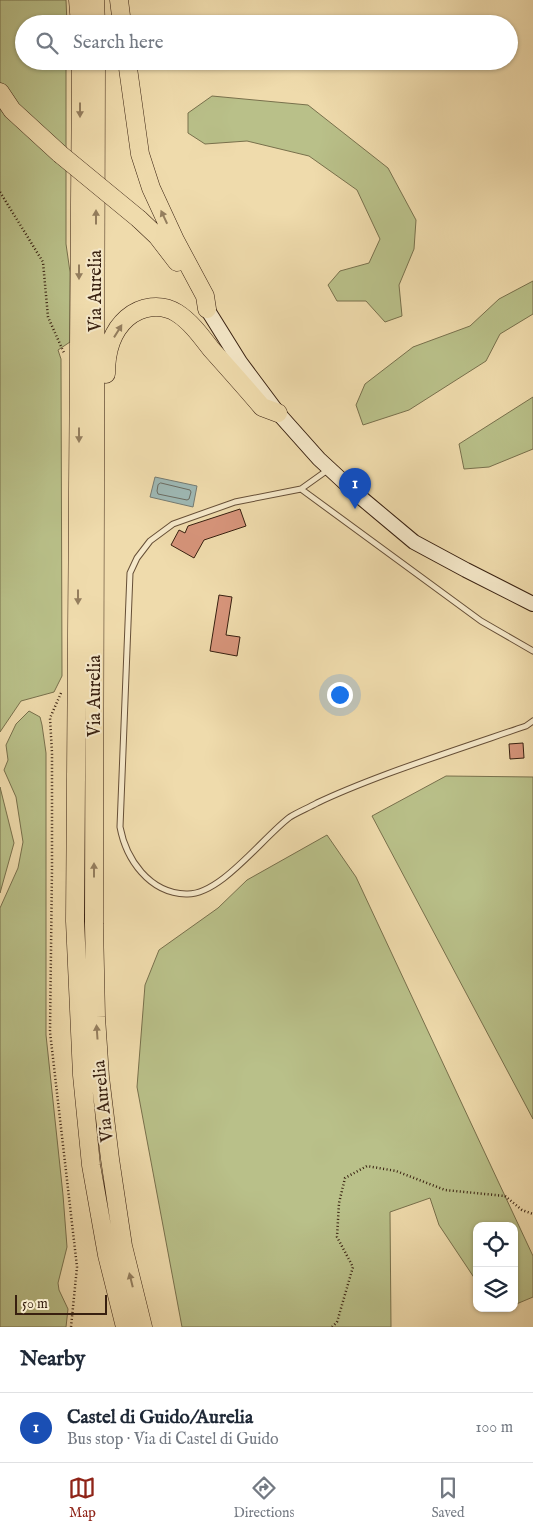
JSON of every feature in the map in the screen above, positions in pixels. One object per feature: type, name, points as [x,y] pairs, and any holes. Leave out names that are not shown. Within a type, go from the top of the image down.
[{"type":"highway","points":[[78,0],[79,15]]},
{"type":"highway","points":[[95,0],[96,15]]},
{"type":"highway","points":[[119,0],[121,15]]},
{"type":"highway","name":"Via Aurelia","points":[[80,70],[75,921],[82,1075],[92,1165],[107,1255],[125,1327]]},
{"type":"highway","name":"Via Aurelia","points":[[96,70],[94,924],[96,1017],[100,1077],[123,1246],[143,1327]]},
{"type":"highway","points":[[128,70],[140,154],[150,188],[205,296],[207,309]]},
{"type":"highway","points":[[0,92],[12,110],[60,154],[157,236],[174,257],[198,298],[207,309]]},
{"type":"highway","points":[[96,655],[104,638],[106,361],[109,346],[124,321],[134,313],[147,308],[160,307],[176,312],[190,324],[262,407],[278,413]]},
{"type":"street","points":[[207,309],[240,362],[278,413],[329,469],[414,542],[533,604]]},
{"type":"lane","points":[[329,469],[300,489],[236,502],[173,524],[150,541],[137,558],[130,573],[120,826],[123,841],[130,857],[150,881],[160,887],[186,894],[206,890],[223,878],[278,827],[298,813],[350,788],[526,726],[533,721]]},
{"type":"lane","points":[[300,489],[481,621],[533,651]]},
{"type":"path","points":[[0,192],[43,262],[48,317],[64,352],[64,361]]},
{"type":"path","points":[[63,689],[50,718],[52,753],[52,869],[50,1032],[76,1267],[71,1327]]},
{"type":"path","points":[[332,1327],[337,1322],[353,1267],[337,1236],[339,1203],[345,1178],[367,1166],[396,1171],[445,1190],[505,1196],[522,1210],[533,1214]]},
{"type":"green space","points":[[0,0],[66,0],[67,15],[15,15],[15,70],[66,70],[66,244],[70,272],[70,342],[58,350],[61,359],[62,676],[54,692],[21,701],[0,732]]},
{"type":"green space","points":[[212,96],[308,105],[388,168],[416,220],[414,249],[399,285],[402,316],[385,322],[366,301],[337,301],[328,285],[340,271],[369,263],[380,239],[357,190],[309,156],[247,141],[205,144],[188,133],[188,113]]},
{"type":"green space","points":[[533,281],[533,314],[500,334],[486,361],[409,410],[363,425],[356,405],[365,384],[413,347],[470,326],[499,299]]},
{"type":"green space","points":[[533,397],[533,449],[489,467],[464,469],[459,444]]},
{"type":"green space","points":[[29,711],[40,717],[46,753],[46,1035],[67,1247],[58,1283],[59,1290],[68,1309],[66,1327],[0,1327],[0,908],[18,868],[23,842],[16,797],[4,770],[8,760],[6,745],[16,724]]},
{"type":"green space","points":[[446,776],[533,777],[533,1119],[372,816]]},
{"type":"green space","points":[[0,787],[14,843],[0,893]]},
{"type":"green space","points":[[327,835],[356,877],[517,1222],[473,1222],[473,1276],[439,1225],[430,1198],[390,1212],[391,1327],[182,1327],[137,1087],[145,985],[159,950],[218,908],[247,880]]},
{"type":"green space","points":[[518,1224],[533,1256],[533,1297],[518,1303]]},
{"type":"water","points":[[155,477],[197,486],[193,507],[150,497]]},
{"type":"building","points":[[240,509],[246,526],[204,540],[194,558],[171,545],[179,530],[185,533],[188,526]]},
{"type":"building","points":[[219,595],[232,597],[226,635],[240,637],[237,656],[210,651]]},
{"type":"building","points":[[523,743],[524,758],[510,759],[509,744]]},
{"type":"place","name":"Castel di Guido/Aurelia","points":[[355,509]]}]
